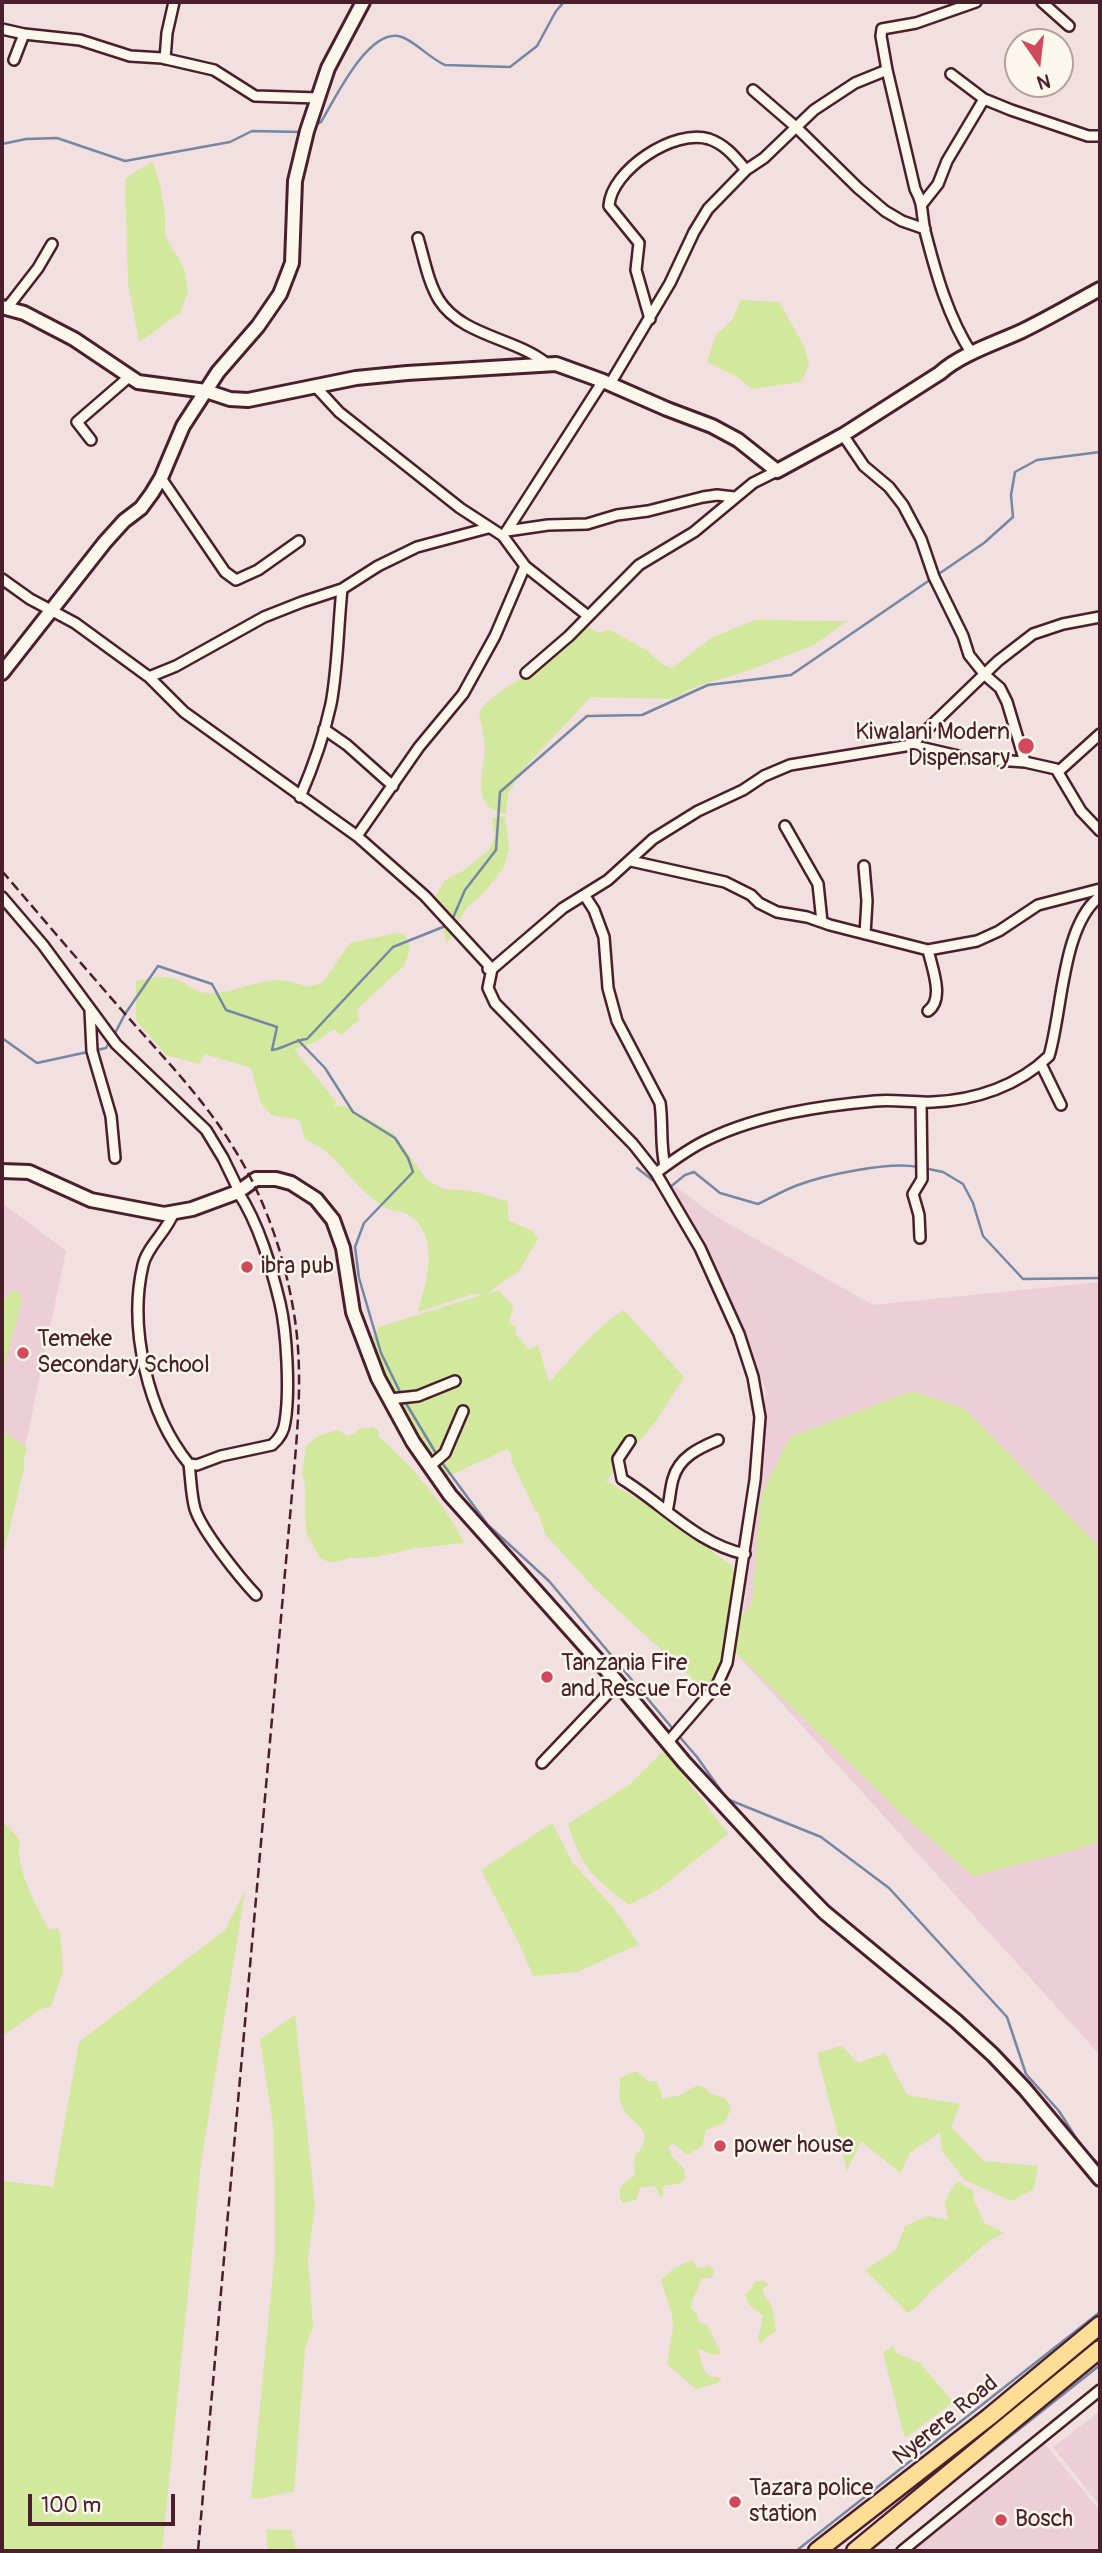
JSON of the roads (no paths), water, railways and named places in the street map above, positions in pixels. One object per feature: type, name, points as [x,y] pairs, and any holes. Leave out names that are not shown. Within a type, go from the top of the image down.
[{"type":"highway","name":"Nyerere Road","points":[[817,2551],[989,2417],[1100,2325]]},
{"type":"highway","name":"Nyerere Road","points":[[855,2551],[1100,2349]]},
{"type":"street","points":[[165,59],[174,2]]},
{"type":"street","points":[[2,673],[105,542],[141,508],[161,478],[183,426],[218,372],[258,326],[287,279],[294,247],[295,181],[307,131],[328,68],[363,2]]},
{"type":"street","points":[[972,354],[951,318],[925,229],[923,203],[915,189],[881,36],[883,29],[916,23],[976,2]]},
{"type":"street","points":[[1042,2],[1069,26]]},
{"type":"street","points":[[2,29],[80,40],[130,56],[165,59],[214,70],[255,96],[318,98]]},
{"type":"street","points":[[14,60],[24,34]]},
{"type":"street","points":[[505,533],[650,319],[708,209],[746,170],[764,158],[814,110],[839,92],[887,70]]},
{"type":"street","points":[[951,74],[984,99],[1087,136],[1100,136]]},
{"type":"street","points":[[753,90],[885,211],[902,221],[925,229]]},
{"type":"street","points":[[923,203],[939,184],[947,161],[984,99]]},
{"type":"street","points":[[650,319],[636,270],[639,243],[609,206],[612,193],[621,179],[628,169],[645,156],[669,144],[700,138],[725,147],[746,170]]},
{"type":"street","points":[[418,238],[433,287],[444,306],[477,330],[528,352],[546,363]]},
{"type":"street","points":[[52,244],[38,268],[4,307],[24,313],[74,339],[146,385],[206,391],[230,399],[248,400],[356,378],[546,363],[566,366],[712,426],[738,440],[777,471]]},
{"type":"street","points":[[526,673],[561,643],[639,565],[694,532],[753,483],[843,435],[940,373],[954,360],[1036,324],[1100,289]]},
{"type":"street","points":[[91,440],[77,422],[130,377]]},
{"type":"street","points":[[315,386],[339,412],[488,528],[505,533],[548,525],[587,524],[703,497],[734,497]]},
{"type":"street","points":[[843,435],[864,466],[889,487],[903,505],[921,539],[934,577],[963,636],[969,655],[1000,688],[1007,702],[1025,762]]},
{"type":"street","points":[[161,478],[225,572],[233,579],[258,570],[299,541]]},
{"type":"street","points":[[149,677],[217,644],[264,617],[342,589],[378,566],[417,547],[488,528]]},
{"type":"street","points":[[505,533],[525,566],[588,616]]},
{"type":"street","points":[[357,836],[419,747],[463,694],[495,636],[525,566]]},
{"type":"street","points":[[2,579],[30,599],[75,623],[149,677],[184,712],[357,836],[425,896],[489,969],[488,988],[495,1003],[633,1144],[656,1173],[689,1228],[715,1277],[739,1334],[759,1401],[760,1416],[755,1480],[727,1663],[717,1685],[668,1742]]},
{"type":"street","points":[[300,797],[318,755],[335,681],[342,589]]},
{"type":"street","points":[[911,745],[998,661],[1033,634],[1063,624],[1100,617]]},
{"type":"street","points":[[324,729],[347,745],[393,786]]},
{"type":"street","points":[[1059,771],[1100,734]]},
{"type":"street","points":[[489,969],[563,908],[585,896],[670,827],[743,790],[764,776],[790,765],[849,758],[911,745],[967,758],[1047,765],[1059,771],[1081,811],[1100,831]]},
{"type":"street","points":[[785,826],[813,871],[818,884],[822,922]]},
{"type":"street","points":[[631,860],[725,882],[751,895],[770,909],[807,916],[928,950],[956,946],[987,937],[1038,905],[1097,895]]},
{"type":"street","points":[[864,866],[867,901],[864,934]]},
{"type":"street","points":[[656,1173],[711,1138],[771,1118],[875,1101],[959,1099],[1000,1089],[1041,1064],[1049,1056],[1052,1046],[1058,1003],[1083,914],[1097,895]]},
{"type":"street","points":[[585,896],[594,910],[604,937],[608,988],[617,1021],[660,1103],[665,1166]]},
{"type":"street","points":[[2,897],[43,945],[116,1044],[206,1130],[223,1158],[254,1223],[280,1305],[285,1353],[285,1424],[278,1440],[272,1445],[221,1456],[197,1465],[189,1464]]},
{"type":"street","points":[[928,950],[937,997],[928,1011]]},
{"type":"street","points":[[89,1008],[92,1051],[111,1116],[115,1158]]},
{"type":"street","points":[[1041,1064],[1061,1105]]},
{"type":"street","points":[[920,1238],[919,1215],[914,1194],[921,1183],[921,1102]]},
{"type":"street","points":[[2,1171],[29,1172],[91,1200],[153,1213],[173,1214],[238,1191],[256,1179],[291,1183],[316,1199],[333,1220],[343,1248],[359,1331],[390,1399],[430,1466],[470,1520],[618,1683],[731,1814],[824,1912],[993,2055],[1100,2179]]},
{"type":"street","points":[[173,1214],[168,1226],[143,1262],[138,1327],[149,1390],[170,1436],[189,1464],[195,1509],[216,1543],[256,1595]]},
{"type":"street","points":[[390,1399],[418,1396],[455,1381]]},
{"type":"street","points":[[430,1466],[445,1453],[463,1411]]},
{"type":"street","points":[[667,1511],[672,1481],[679,1466],[692,1452],[718,1440]]},
{"type":"street","points":[[630,1441],[618,1459],[622,1479],[712,1542],[745,1554]]},
{"type":"street","points":[[542,1763],[618,1683]]},
{"type":"street","points":[[902,2551],[1100,2390]]},
{"type":"waterway","points":[[314,126],[321,122],[363,55],[386,38],[403,38],[445,65],[510,67],[537,46],[556,11],[564,2]]},
{"type":"waterway","points":[[2,144],[26,139],[57,138],[125,161],[230,142],[252,131],[302,132]]},
{"type":"waterway","points":[[452,920],[465,890],[496,850],[500,792],[587,716],[642,715],[708,685],[791,675],[984,543],[1013,517],[1011,495],[1015,472],[1037,460],[1100,452]]},
{"type":"waterway","points":[[114,1035],[158,966],[212,984],[226,1010],[277,1027],[272,1050],[281,1048],[307,1039],[393,947],[448,925]]},
{"type":"waterway","points":[[2,1038],[37,1063],[106,1048],[110,1041]]},
{"type":"waterway","points":[[298,1040],[325,1068],[353,1112],[395,1138],[408,1158],[413,1172],[364,1223],[355,1247],[359,1278],[381,1353],[401,1394]]},
{"type":"waterway","points":[[669,1188],[685,1175],[694,1172],[720,1193],[758,1204],[798,1185],[840,1173],[875,1167],[918,1167]]},
{"type":"waterway","points":[[637,1168],[659,1185]]},
{"type":"waterway","points":[[924,1168],[943,1172],[963,1184],[973,1203],[983,1236],[1023,1279],[1100,1278]]},
{"type":"waterway","points":[[404,1400],[440,1460],[488,1525],[549,1581],[673,1729]]},
{"type":"waterway","points":[[678,1735],[727,1799],[821,1837],[889,1888],[1007,2017],[1026,2074],[1059,2111],[1085,2152],[1100,2165]]},
{"type":"waterway","points":[[796,2551],[1100,2312]]},
{"type":"waterway","points":[[959,2477],[1100,2365]]},
{"type":"railway","points":[[2,871],[222,1129],[245,1167],[273,1231],[286,1275],[298,1343],[297,1436],[198,2551]]},
{"type":"place","name":"Kiwalani Modern Dispensary","points":[[1026,746]]},
{"type":"place","name":"ibra pub","points":[[247,1267]]},
{"type":"place","name":"Temeke Secondary School","points":[[23,1353]]},
{"type":"place","name":"Tanzania Fire and Rescue Force","points":[[547,1677]]},
{"type":"place","name":"power house","points":[[720,2146]]},
{"type":"place","name":"Tazara police station","points":[[735,2502]]},
{"type":"place","name":"Bosch","points":[[1001,2520]]}]
